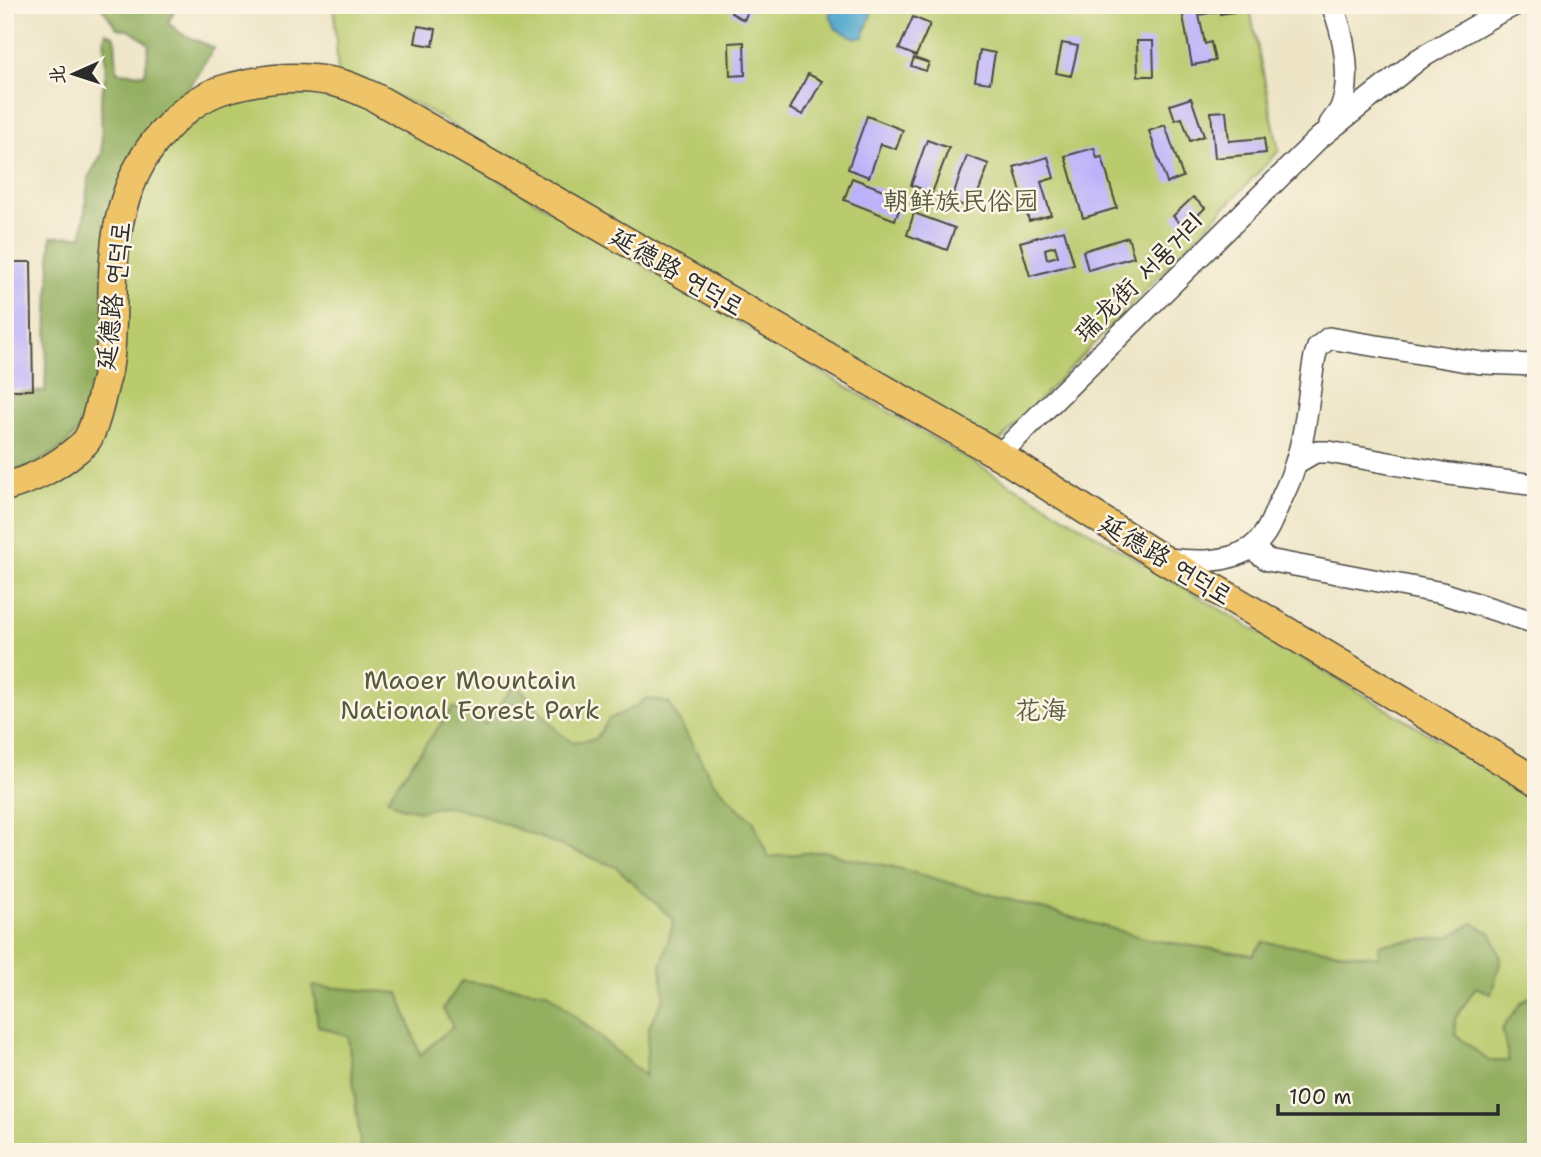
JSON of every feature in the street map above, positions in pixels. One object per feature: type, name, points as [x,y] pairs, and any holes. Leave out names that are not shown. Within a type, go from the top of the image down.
[{"type":"main road","name":"延德路 연덕로","points":[[5,487],[24,482],[59,465],[86,441],[99,408],[109,364],[118,224],[125,197],[154,141],[172,122],[204,97],[221,90],[292,77],[315,78],[345,84],[376,98],[999,455],[1161,558],[1536,781]]},
{"type":"street","name":"瑞龙街 서룡거리","points":[[1318,139],[1339,112],[1344,99],[1344,50],[1332,5]]},
{"type":"street","points":[[1464,34],[1472,5]]},
{"type":"street","name":"瑞龙街 서룡거리","points":[[999,455],[1318,139],[1419,59],[1515,5]]},
{"type":"street","points":[[1161,558],[1207,561],[1251,548],[1264,536],[1296,463],[1315,356],[1318,347],[1329,338],[1461,360],[1536,365]]},
{"type":"street","points":[[1296,463],[1308,455],[1329,452],[1449,474],[1536,485]]},
{"type":"street","points":[[1251,548],[1260,556],[1278,563],[1442,593],[1536,623]]},
{"type":"green space","points":[[100,5],[177,5],[168,23],[182,34],[214,48],[188,89],[149,132],[98,380],[77,432],[60,449],[5,482],[5,394],[45,391],[51,237],[82,236],[89,176],[102,154],[101,99],[106,72],[106,32],[115,37],[117,72],[145,74],[149,44],[131,31],[117,28]]},
{"type":"green space","name":"朝鲜族民俗园","points":[[334,5],[1249,5],[1279,151],[1000,441],[986,442],[421,107],[375,87],[338,78]]},
{"type":"green space","name":"Maoer Mountain National Forest Park","points":[[297,85],[375,105],[1536,798],[1536,1152],[5,1152],[5,500],[121,259],[148,166],[217,96]]},
{"type":"green space","points":[[516,683],[558,732],[572,742],[596,739],[609,719],[635,707],[646,698],[669,703],[712,780],[753,820],[768,857],[825,851],[894,867],[1152,940],[1253,955],[1263,942],[1378,957],[1380,944],[1449,937],[1473,923],[1492,934],[1501,959],[1491,994],[1476,987],[1455,1019],[1456,1035],[1489,1061],[1509,1061],[1502,1029],[1521,1003],[1536,993],[1536,1038],[1532,1038],[1531,1058],[1536,1061],[1536,1152],[361,1152],[348,1036],[318,1026],[313,986],[399,993],[420,1055],[453,1026],[443,1009],[462,981],[547,992],[645,1076],[649,1027],[664,997],[661,966],[674,920],[616,867],[474,812],[442,806],[420,811],[400,807],[387,798],[453,707],[485,724]]},
{"type":"water","points":[[832,5],[863,5],[870,9],[871,15],[863,37],[856,38],[836,29],[830,15]]},
{"type":"building","points":[[735,5],[751,5],[744,20],[731,13]]},
{"type":"building","points":[[1181,5],[1232,5],[1234,12],[1220,14],[1220,11],[1199,15],[1205,44],[1211,42],[1215,61],[1192,65]]},
{"type":"building","points":[[913,17],[930,24],[916,56],[899,49]]},
{"type":"building","points":[[418,26],[436,29],[433,46],[415,43]]},
{"type":"building","points":[[1137,41],[1153,41],[1154,76],[1138,76]]},
{"type":"building","points":[[744,42],[745,75],[730,76],[729,43]]},
{"type":"building","points":[[1062,43],[1078,46],[1071,76],[1056,73]]},
{"type":"building","points":[[980,50],[995,53],[990,83],[975,81]]},
{"type":"building","points":[[914,58],[929,63],[926,71],[911,66]]},
{"type":"building","points":[[808,74],[822,81],[803,115],[790,109]]},
{"type":"building","points":[[1191,98],[1204,136],[1190,141],[1182,118],[1175,120],[1170,105]]},
{"type":"building","points":[[1226,111],[1229,141],[1264,138],[1266,153],[1215,158],[1211,112]]},
{"type":"building","points":[[867,116],[903,130],[896,149],[881,144],[869,177],[848,169]]},
{"type":"building","points":[[1165,125],[1183,177],[1167,183],[1149,131]]},
{"type":"building","points":[[927,140],[949,148],[932,193],[911,185]]},
{"type":"building","points":[[1094,148],[1097,158],[1102,157],[1117,208],[1083,218],[1065,156]]},
{"type":"building","points":[[967,156],[989,164],[972,209],[951,201]]},
{"type":"building","points":[[1048,157],[1054,178],[1041,182],[1051,215],[1029,221],[1014,167]]},
{"type":"building","points":[[852,178],[904,198],[895,220],[844,200]]},
{"type":"building","points":[[1193,197],[1205,208],[1185,228],[1173,216]]},
{"type":"building","points":[[914,213],[955,228],[947,250],[907,235]]},
{"type":"building","points":[[1064,230],[1074,264],[1030,276],[1020,242]],"holes":[[[1055,246],[1058,256],[1047,259],[1045,249]]]},
{"type":"building","points":[[1128,237],[1134,257],[1088,270],[1083,251]]},
{"type":"building","points":[[5,262],[31,262],[33,390],[5,390]]},
{"type":"park label","name":"花海","points":[[1041,710]]}]
